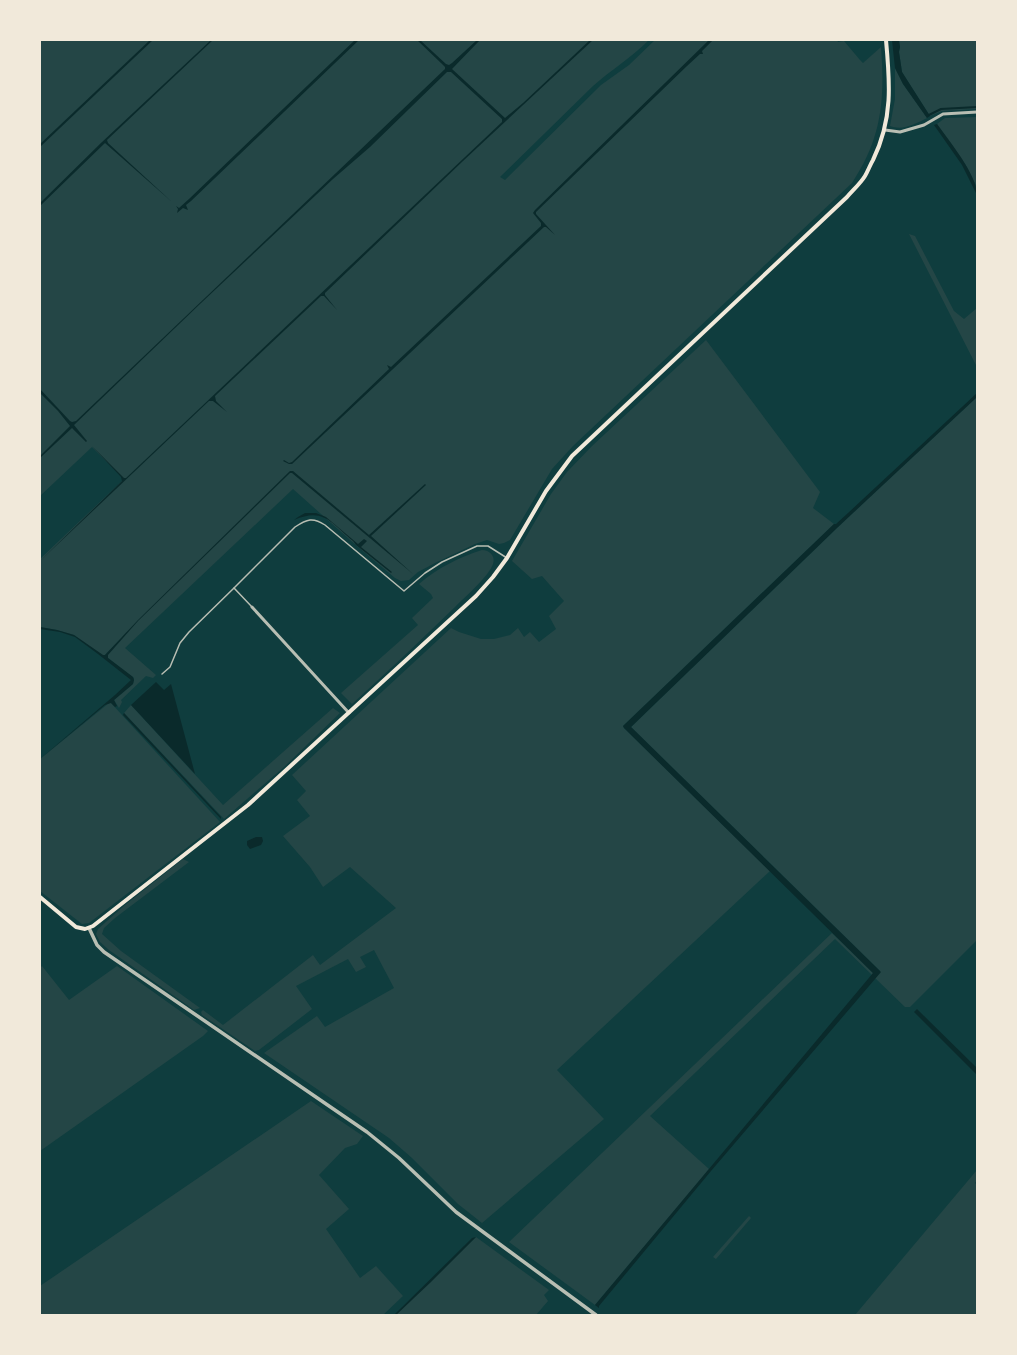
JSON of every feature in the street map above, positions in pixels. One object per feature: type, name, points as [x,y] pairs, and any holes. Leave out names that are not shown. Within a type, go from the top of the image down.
[{"type":"main road","points":[[40,897],[71,924],[81,929],[89,928],[97,923],[248,805],[476,596],[507,558],[546,491],[572,456],[847,197],[865,177],[885,130],[889,99],[889,70],[886,40]]},
{"type":"street","points":[[885,130],[900,132],[924,125],[943,114],[977,112]]},
{"type":"street","points":[[252,607],[349,713]]},
{"type":"street","points":[[89,928],[97,945],[104,952],[367,1132],[399,1158],[456,1212],[596,1315]]},
{"type":"lane","points":[[162,674],[170,667],[180,643],[189,632],[295,527],[304,522],[315,520],[325,525],[404,591],[425,573],[442,562],[477,546],[488,546],[507,558]]},
{"type":"lane","points":[[234,588],[252,607]]},
{"type":"shaded area","points":[[40,40],[649,40],[593,86],[500,177],[505,180],[601,85],[629,65],[655,40],[837,40],[838,42],[844,41],[863,63],[881,47],[881,101],[879,118],[870,150],[852,183],[573,446],[552,469],[510,540],[499,544],[487,540],[475,544],[418,572],[409,580],[401,581],[395,578],[358,547],[293,489],[125,648],[156,675],[153,678],[146,676],[121,700],[122,702],[119,708],[114,700],[133,684],[134,678],[108,658],[107,655],[131,628],[104,656],[74,635],[40,627],[40,559],[124,479],[92,447],[40,496]]},
{"type":"shaded area","points":[[150,40],[153,40],[40,147],[40,144]]},
{"type":"shaded area","points":[[211,40],[213,40],[107,140],[108,143],[172,202],[105,143],[40,206],[40,203],[102,142]]},
{"type":"shaded area","points":[[355,40],[359,40],[186,205],[188,210],[183,208],[177,213],[178,209],[176,206],[179,208],[189,199]]},
{"type":"shaded area","points":[[417,40],[420,40],[446,64],[449,65],[477,40],[480,40],[452,69],[505,118],[590,40],[593,40],[463,161],[325,293],[337,310],[324,296],[321,296],[215,396],[216,401],[227,412],[213,401],[209,401],[40,561],[122,481],[121,477],[92,446],[124,478],[126,478],[502,122],[502,119],[451,72],[447,72],[370,147],[333,179],[74,425],[87,441],[86,442],[72,428],[40,458],[40,456],[70,426],[58,411],[40,393],[40,389],[70,421],[76,421],[445,69],[445,67]]},
{"type":"shaded area","points":[[709,40],[713,40],[702,51],[703,54],[700,54],[687,66],[536,212],[536,214],[555,235],[544,227],[292,464],[289,464],[283,461],[284,460],[289,463],[292,462],[389,369],[387,365],[391,367],[541,226],[541,223],[533,213],[535,210]]},
{"type":"shaded area","points":[[892,40],[899,40],[902,72],[930,116],[927,118],[903,84],[895,68]]},
{"type":"shaded area","points":[[899,40],[977,40],[977,109],[942,111],[930,116],[902,72]]},
{"type":"shaded area","points":[[895,68],[903,84],[927,118],[900,128],[890,126],[895,99]]},
{"type":"shaded area","points":[[977,117],[977,187],[965,164],[937,124],[945,118]]},
{"type":"shaded area","points":[[937,124],[968,168],[976,187],[977,195],[962,165],[934,125]]},
{"type":"shaded area","points":[[909,234],[915,236],[954,311],[964,319],[977,308],[977,367]]},
{"type":"shaded area","points":[[706,340],[820,492],[813,508],[834,524],[623,726],[770,871],[557,1070],[604,1119],[482,1223],[458,1204],[412,1158],[389,1138],[264,1053],[317,1016],[325,1027],[394,988],[374,950],[360,957],[366,967],[356,972],[348,959],[296,986],[312,1009],[259,1050],[255,1051],[202,1015],[201,1012],[203,1010],[223,1025],[313,955],[320,965],[396,908],[350,867],[323,887],[310,867],[283,836],[310,816],[297,800],[306,791],[292,775],[451,628],[481,639],[494,639],[510,635],[518,628],[524,637],[530,632],[539,642],[556,629],[549,616],[564,601],[542,576],[532,579],[512,561],[551,494],[567,472],[592,446]]},
{"type":"shaded area","points":[[977,393],[977,397],[838,527],[631,727],[881,972],[711,1171],[599,1306],[599,1308],[595,1305],[873,973],[623,726],[834,524],[836,524]]},
{"type":"shaded area","points":[[977,397],[977,940],[910,1007],[905,1007],[875,978],[880,971],[631,727],[838,527]]},
{"type":"shaded area","points":[[290,471],[293,471],[369,535],[425,484],[426,485],[371,536],[413,574],[292,473],[290,473],[138,621],[108,655],[108,658],[133,677],[134,680],[133,684],[114,700],[117,706],[115,707],[111,703],[105,705],[40,759],[131,680],[75,637],[60,632],[40,629],[40,627],[74,635],[105,655],[138,620]]},
{"type":"shaded area","points":[[305,513],[316,513],[326,517],[358,544],[364,539],[367,541],[361,547],[392,572],[391,573],[356,545],[339,528],[326,519],[313,515],[304,516],[294,520]]},
{"type":"shaded area","points":[[482,550],[491,554],[494,561],[491,569],[482,580],[352,704],[341,693],[418,625],[412,618],[433,598],[431,594],[419,584],[433,573],[449,564]]},
{"type":"shaded area","points":[[156,682],[164,690],[171,684],[195,774],[131,705]]},
{"type":"shaded area","points":[[109,703],[111,703],[220,822],[89,923],[82,924],[40,891],[40,759]]},
{"type":"shaded area","points":[[131,705],[223,805],[333,708],[340,713],[284,767],[224,819],[124,713]]},
{"type":"shaded area","points":[[124,713],[221,817],[221,819],[123,715]]},
{"type":"shaded area","points":[[256,837],[262,837],[263,841],[261,845],[250,849],[247,845],[247,841]]},
{"type":"shaded area","points":[[183,859],[189,862],[115,918],[104,928],[102,934],[121,951],[200,1008],[194,1010],[109,950],[100,942],[96,934],[98,929],[125,905]]},
{"type":"shaded area","points":[[832,933],[873,973],[872,975],[835,939],[650,1116],[709,1169],[595,1305],[509,1242]]},
{"type":"shaded area","points":[[42,966],[69,1000],[117,966],[208,1031],[40,1151],[40,968]]},
{"type":"shaded area","points":[[917,1009],[977,1068],[977,1075],[914,1012]]},
{"type":"shaded area","points":[[311,1101],[363,1136],[357,1144],[345,1148],[319,1175],[349,1209],[326,1229],[360,1278],[376,1266],[403,1296],[383,1315],[40,1315],[40,1286]]},
{"type":"shaded area","points":[[977,1170],[977,1180],[975,1183],[977,1183],[977,1315],[855,1315]]},
{"type":"shaded area","points":[[749,1216],[751,1218],[716,1259],[713,1257]]},
{"type":"shaded area","points":[[476,1237],[549,1290],[544,1295],[548,1301],[536,1315],[396,1315]]},
{"type":"shaded area","points":[[476,1237],[431,1282],[396,1315],[394,1315],[472,1238]]},
{"type":"waterway","points":[[929,115],[941,109],[977,107]]}]
